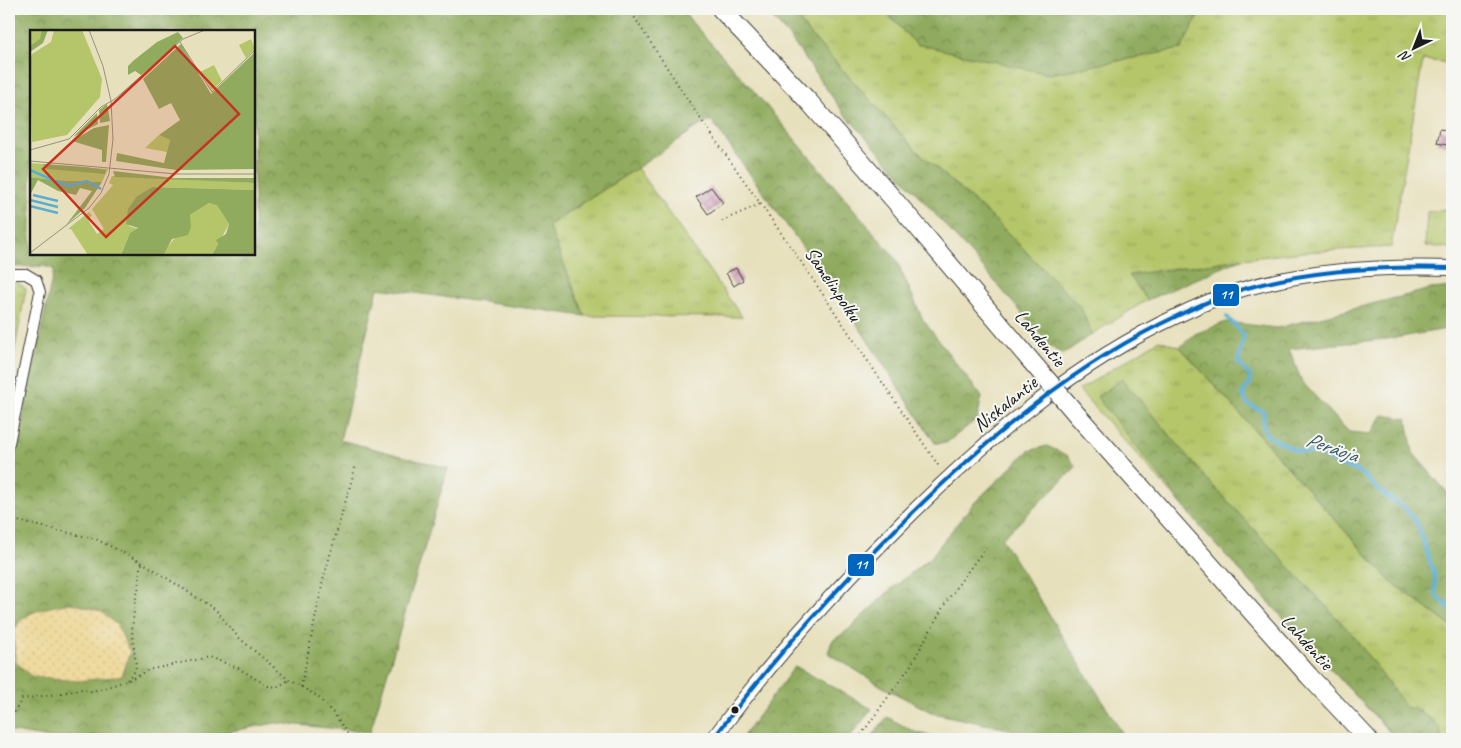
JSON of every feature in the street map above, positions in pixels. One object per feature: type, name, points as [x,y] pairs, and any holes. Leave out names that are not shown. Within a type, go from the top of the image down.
[{"type":"highway","name":"Lahdentie","points":[[721,9],[810,103],[1078,416],[1309,676],[1368,739]]},
{"type":"street","name":"Niskalantie","points":[[713,739],[753,686],[817,611],[947,478],[1039,401],[1096,360],[1164,322],[1205,303],[1250,287],[1289,278],[1334,271],[1404,267],[1452,268]]},
{"type":"street","points":[[9,274],[26,274],[36,280],[40,292],[9,443]]},
{"type":"path","name":"Samelinpolku","points":[[629,9],[693,108],[793,250],[947,478]]},
{"type":"path","points":[[722,221],[760,204]]},
{"type":"path","points":[[301,687],[324,576],[356,465]]},
{"type":"path","points":[[9,519],[96,539],[145,564],[216,610],[238,637],[289,680],[317,696],[335,714],[351,739]]},
{"type":"path","points":[[858,739],[911,665],[946,602],[986,548]]},
{"type":"path","points":[[127,680],[135,671],[136,666],[132,630],[140,568],[142,564],[145,564]]},
{"type":"path","points":[[9,720],[22,699],[82,689],[91,691],[105,688],[148,670],[209,657],[238,668],[268,686],[277,687],[289,680]]},
{"type":"path","points":[[1452,671],[1452,716]]},
{"type":"green space","points":[[9,9],[680,9],[753,90],[896,259],[923,320],[982,397],[977,419],[946,443],[935,443],[845,306],[711,120],[548,225],[585,316],[378,288],[340,440],[448,468],[370,732],[276,723],[188,739],[49,738],[9,731],[9,484],[54,269],[43,266],[9,267]]},
{"type":"green space","points":[[764,9],[790,9],[809,33],[915,149],[997,222],[1081,308],[1092,334],[1063,354],[1051,347],[972,255],[843,112],[788,35]]},
{"type":"green space","points":[[790,9],[883,9],[916,44],[1181,49],[1202,9],[1452,9],[1452,63],[1423,60],[1391,247],[1303,252],[1130,275],[1147,300],[1092,334],[1080,308],[997,222],[915,149],[809,33]]},
{"type":"green space","points":[[883,9],[1202,9],[1181,49],[1049,74],[916,44]]},
{"type":"green space","points":[[637,168],[742,317],[585,316],[548,226]]},
{"type":"green space","points":[[1452,208],[1452,248],[1425,246],[1427,212]]},
{"type":"green space","points":[[1242,259],[1147,300],[1129,275]]},
{"type":"green space","points":[[9,281],[16,281],[26,289],[9,380]]},
{"type":"green space","points":[[1452,287],[1452,328],[1395,338],[1289,349],[1302,382],[1349,432],[1371,434],[1383,415],[1407,419],[1413,453],[1452,498],[1452,627],[1390,581],[1180,347],[1195,334],[1226,322],[1277,328],[1431,289]]},
{"type":"green space","points":[[1159,340],[1180,347],[1390,581],[1452,627],[1452,739],[1396,739],[1295,631],[1079,390]]},
{"type":"green space","points":[[1122,379],[1213,486],[1352,634],[1406,707],[1422,712],[1439,726],[1442,739],[1397,739],[1202,529],[1097,397]]},
{"type":"green space","points":[[1047,446],[1068,456],[1076,467],[1002,539],[1126,739],[1055,739],[933,713],[883,687],[828,653],[832,641],[848,630],[889,591],[930,558],[972,505],[1028,451]]},
{"type":"green space","points":[[795,666],[872,709],[848,739],[741,739]]},
{"type":"green space","points":[[887,717],[917,733],[952,739],[870,739]]},
{"type":"sand","points":[[71,603],[101,611],[117,625],[130,652],[122,676],[77,681],[31,676],[16,662],[14,634],[22,620],[37,611]]},
{"type":"building","points":[[1440,129],[1452,132],[1452,146],[1437,143]]},
{"type":"building","points":[[711,187],[723,203],[708,214],[696,197]]},
{"type":"building","points":[[736,268],[743,280],[734,286],[726,273]]},
{"type":"waterway","name":"Peräoja","points":[[1227,317],[1244,335],[1238,362],[1250,376],[1250,384],[1242,393],[1248,404],[1264,412],[1263,424],[1267,435],[1297,451],[1318,454],[1360,472],[1381,492],[1406,509],[1417,523],[1434,573],[1436,595],[1452,611]]},
{"type":"transit line","name":"11","points":[[713,739],[758,681],[806,625],[907,518],[969,459],[1001,432],[1034,405],[1104,356],[1140,335],[1188,311],[1242,289],[1301,276],[1351,270],[1376,268],[1452,268]]}]
